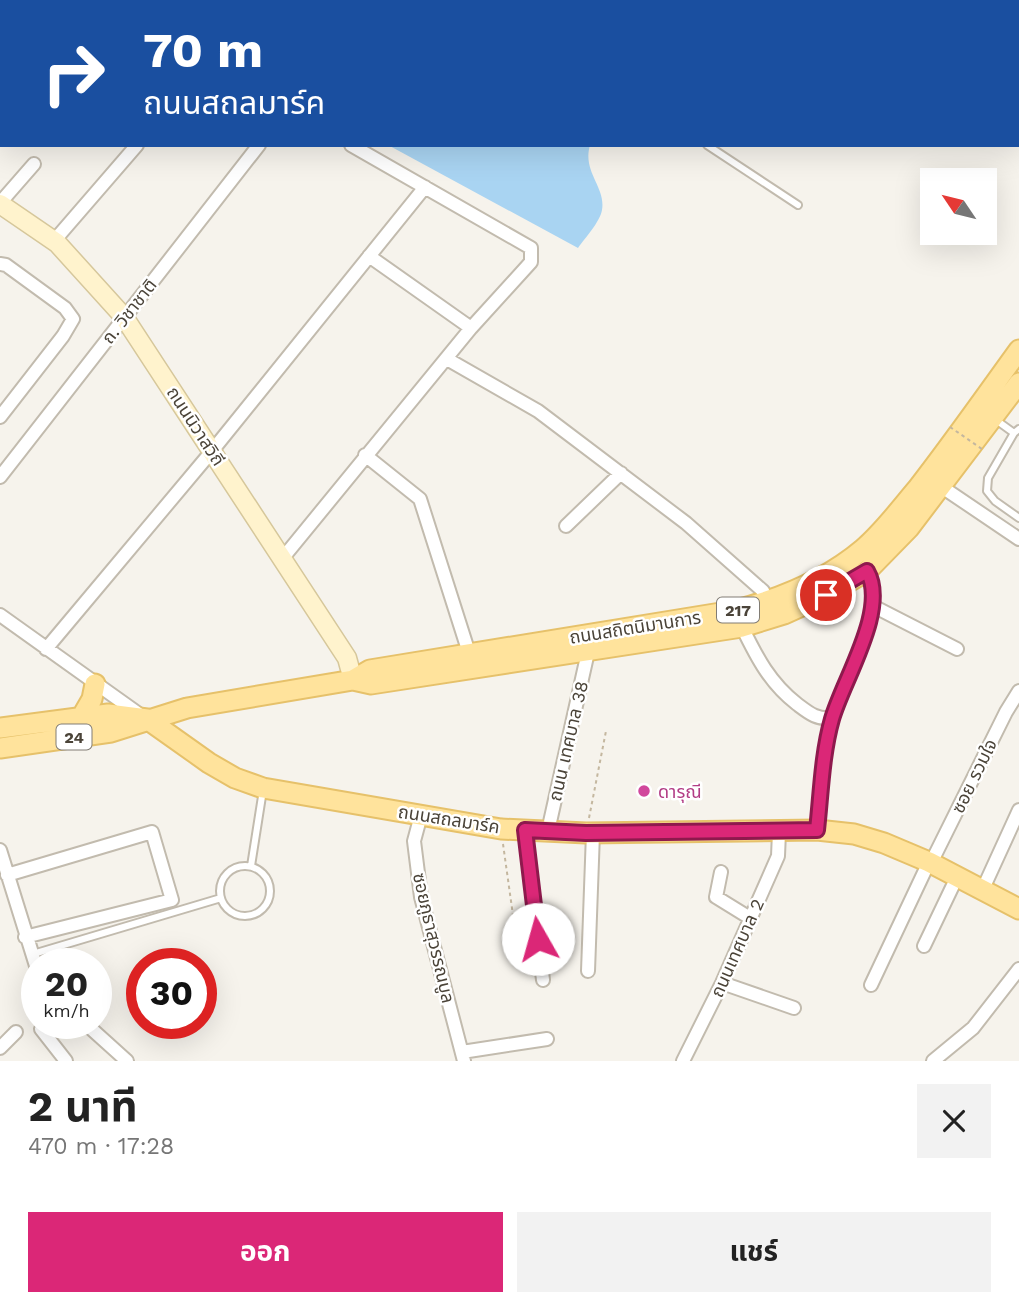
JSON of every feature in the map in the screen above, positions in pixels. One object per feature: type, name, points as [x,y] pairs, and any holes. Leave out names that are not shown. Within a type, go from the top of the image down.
[{"type":"main road","name":"ถนนนิวาสวิถี","points":[[0,203],[54,241],[124,317],[347,658],[353,680]]},
{"type":"main road","name":"ถนนสถิตนิมานการ","points":[[0,748],[111,732],[187,708],[353,680],[370,670],[733,611],[767,603],[820,579],[863,549],[898,513],[941,459],[1019,350]]},
{"type":"main road","name":"ถนนสถิตนิมานการ","points":[[353,680],[371,684],[588,652],[742,627],[784,614],[826,595],[867,571],[909,528],[993,418],[1016,395]]},
{"type":"main road","points":[[81,718],[92,699],[95,684]]},
{"type":"main road","name":"ถนนสถิตนิมานการ","points":[[0,728],[108,714],[147,719]]},
{"type":"main road","name":"ถนนสถลมาร์ค","points":[[147,719],[235,779],[263,788],[501,829],[590,833],[817,830],[854,834],[930,862],[1019,909]]},
{"type":"street","points":[[54,241],[135,147]]},
{"type":"street","name":"ถ. วิชาชาติ","points":[[0,477],[257,147]]},
{"type":"street","points":[[282,559],[471,328],[531,262],[531,248],[355,147]]},
{"type":"street","points":[[0,203],[34,164]]},
{"type":"street","points":[[46,649],[212,451],[425,187]]},
{"type":"street","points":[[369,256],[471,328]]},
{"type":"street","points":[[0,264],[6,265],[65,308],[73,318],[63,336],[0,417]]},
{"type":"street","points":[[447,359],[538,411],[621,473],[724,555],[764,591],[767,603]]},
{"type":"street","points":[[365,455],[420,499],[469,653]]},
{"type":"street","points":[[566,526],[621,473]]},
{"type":"street","points":[[942,487],[1019,539]]},
{"type":"street","points":[[817,830],[832,718],[866,633],[873,606],[872,579],[867,571]]},
{"type":"street","points":[[873,606],[957,649]]},
{"type":"street","name":"ถนนสถลมาร์ค","points":[[0,615],[147,719]]},
{"type":"street","points":[[742,627],[773,683],[814,716],[832,718]]},
{"type":"street","name":"ถนน เทศบาล 38","points":[[548,831],[588,652]]},
{"type":"street","name":"ซอย รวมใจ","points":[[871,985],[930,862],[1019,691]]},
{"type":"street","points":[[982,891],[1019,810]]},
{"type":"street","name":"ซอยภูธาสุวรรณบูล","points":[[421,815],[414,841],[421,897],[463,1056]]},
{"type":"street","points":[[525,830],[543,980]]},
{"type":"street","points":[[7,875],[152,832],[172,900],[26,937]]},
{"type":"street","name":"ถนนเทศบาล 2","points":[[683,1061],[722,983],[778,856],[779,832]]},
{"type":"street","points":[[588,971],[590,833]]},
{"type":"street","points":[[0,849],[29,948]]},
{"type":"street","points":[[721,872],[716,897],[750,918]]},
{"type":"street","points":[[924,946],[957,877]]},
{"type":"street","points":[[933,1061],[944,1049],[973,1028],[1019,970]]},
{"type":"street","points":[[722,983],[794,1008]]},
{"type":"street","points":[[0,1048],[16,1032]]},
{"type":"street","points":[[49,1039],[66,1061]]},
{"type":"street","points":[[103,1039],[127,1061]]},
{"type":"street","points":[[463,1056],[547,1039]]},
{"type":"lane","points":[[710,147],[798,205]]},
{"type":"lane","points":[[720,153],[724,147]]},
{"type":"lane","points":[[993,418],[1016,431],[988,478],[987,491],[995,501],[1019,518]]},
{"type":"lane","points":[[251,866],[263,788]]},
{"type":"lane","points":[[239,866],[251,866],[263,872],[270,887],[270,896],[261,911],[245,916],[237,915],[224,906],[220,898],[219,890],[225,875],[239,866]]},
{"type":"lane","points":[[54,948],[220,898]]},
{"type":"path","points":[[950,427],[982,449]]},
{"type":"path","points":[[590,833],[606,731]]},
{"type":"path","points":[[501,829],[518,951]]},
{"type":"water","points":[[392,147],[590,147],[589,163],[601,194],[602,210],[578,248]]},
{"type":"place","name":"ดารุณี","points":[[644,791]]},
{"type":"route","points":[[538,939],[525,830],[586,833],[817,830],[832,718],[866,633],[873,606],[872,579],[867,571],[826,595]]}]
